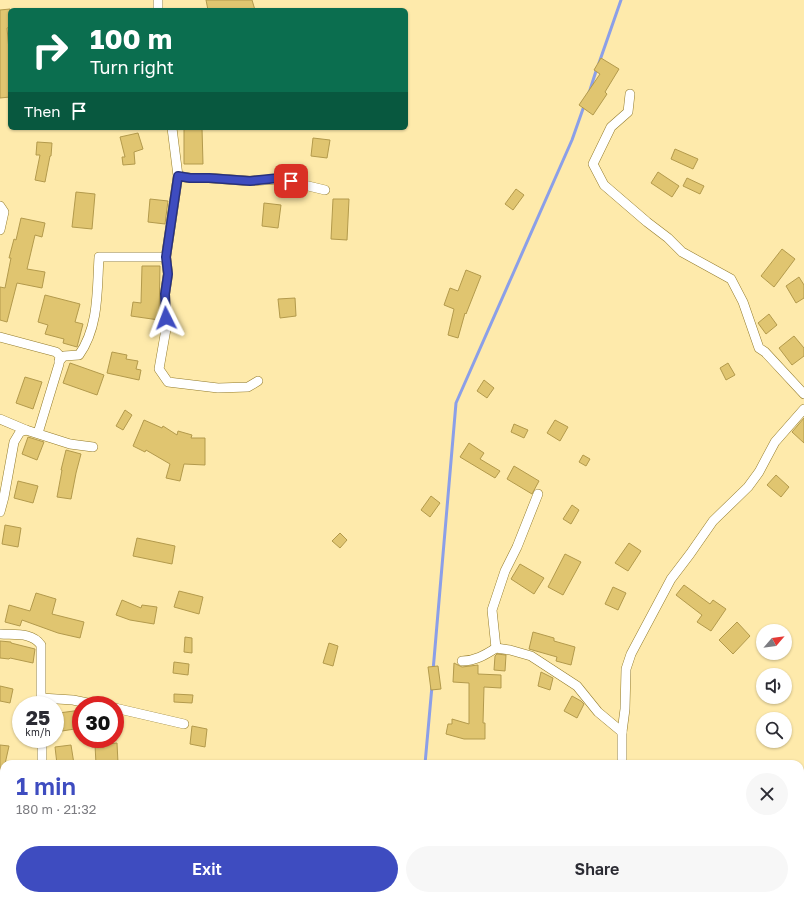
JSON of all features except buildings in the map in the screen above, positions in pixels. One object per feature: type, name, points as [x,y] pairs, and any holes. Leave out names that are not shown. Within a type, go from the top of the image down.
[{"type":"street","points":[[630,94],[628,112],[611,127],[593,164],[604,185],[668,238],[682,252],[731,279],[743,302],[759,348],[765,352],[804,394]]},
{"type":"street","points":[[172,130],[178,176],[166,257],[168,274],[165,294],[166,329],[159,369],[168,382],[218,388],[248,387],[258,381]]},
{"type":"street","points":[[178,176],[250,181],[279,178],[325,190]]},
{"type":"street","points":[[0,206],[4,212],[0,230]]},
{"type":"street","points":[[59,361],[64,356],[79,355],[85,346],[95,315],[99,257],[166,257]]},
{"type":"street","points":[[0,337],[56,352],[60,356],[38,433]]},
{"type":"street","points":[[622,760],[622,732],[625,709],[626,669],[631,654],[671,579],[713,521],[748,487],[759,472],[776,442],[804,409]]},
{"type":"street","points":[[0,419],[26,430],[70,444],[93,447]]},
{"type":"street","points":[[0,512],[14,442],[20,432],[26,430]]},
{"type":"street","points":[[496,648],[492,610],[505,571],[517,547],[538,494]]},
{"type":"street","points":[[0,634],[29,635],[34,637],[41,645],[41,696]]},
{"type":"street","points":[[462,661],[470,661],[496,648],[531,656],[577,686],[598,712],[622,732]]},
{"type":"street","points":[[124,710],[184,724]]},
{"type":"street","points":[[42,748],[42,760]]},
{"type":"waterway","points":[[599,63],[621,0]]},
{"type":"waterway","points":[[589,93],[597,68]]},
{"type":"waterway","points":[[433,671],[456,403],[572,140],[584,106]]},
{"type":"waterway","points":[[425,760],[432,686]]},
{"type":"route","points":[[166,318],[165,294],[168,274],[166,257],[178,176],[250,181],[279,178],[291,181]]}]
